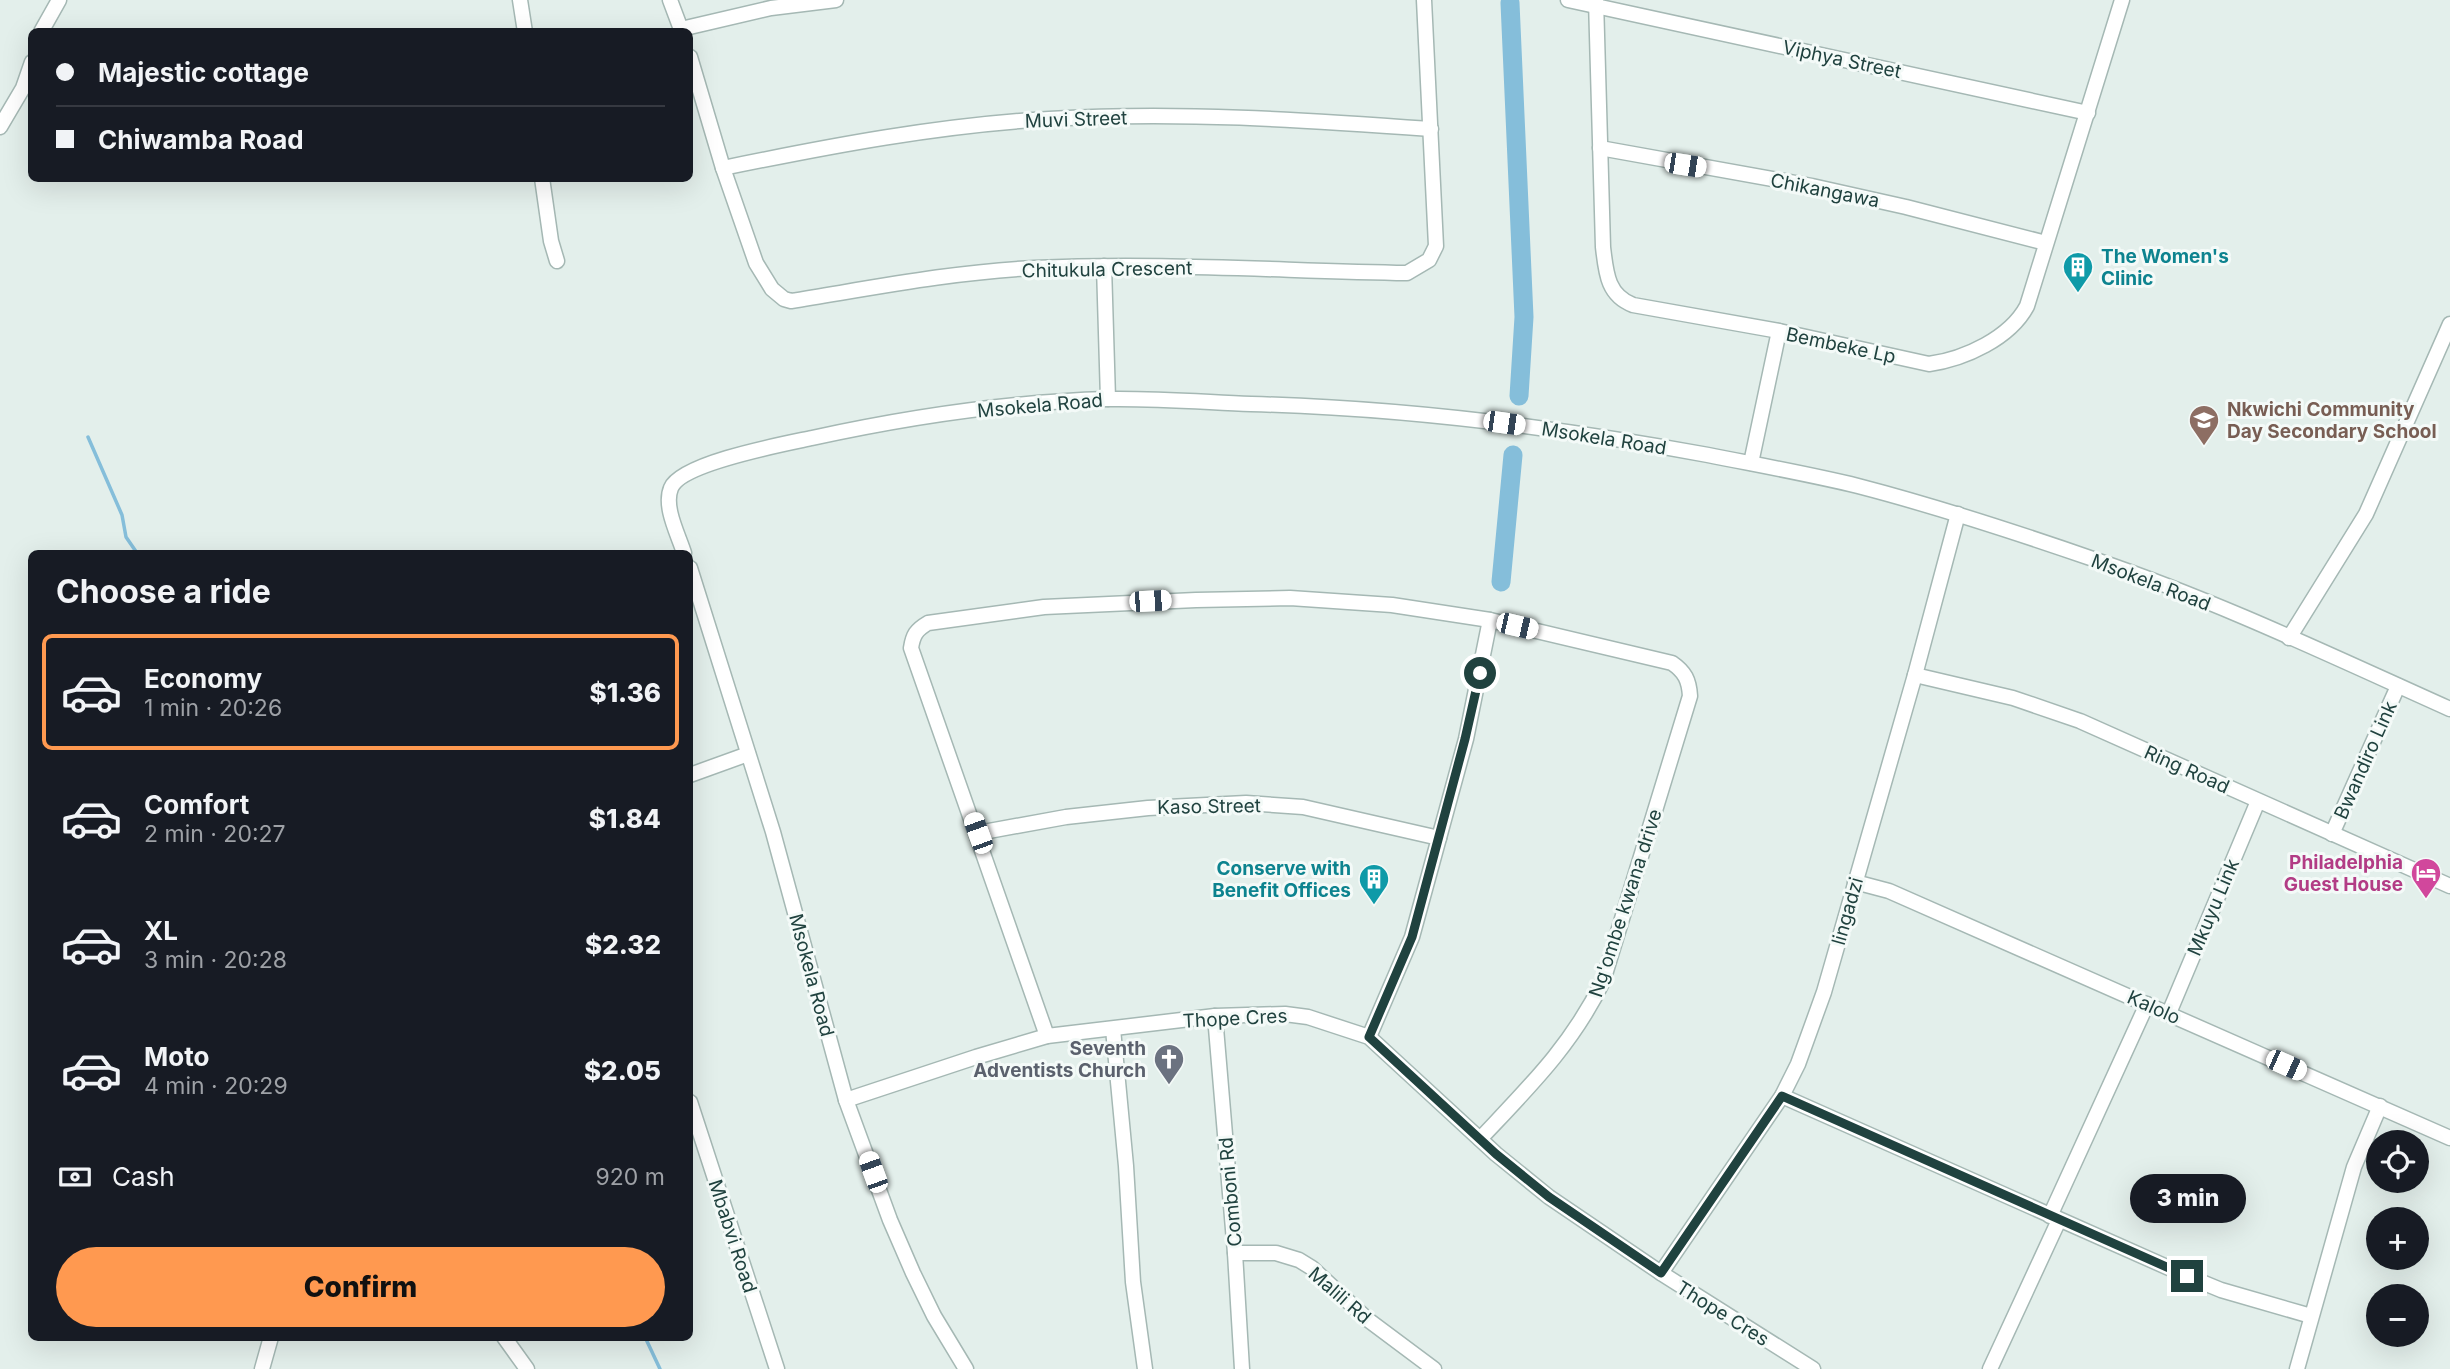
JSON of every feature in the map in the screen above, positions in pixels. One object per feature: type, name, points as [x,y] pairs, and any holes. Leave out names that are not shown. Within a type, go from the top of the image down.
[{"type":"street","points":[[43,28],[59,0]]},
{"type":"street","points":[[520,0],[524,28]]},
{"type":"street","points":[[670,0],[680,28]]},
{"type":"street","points":[[689,28],[771,8],[836,0]]},
{"type":"street","name":"Chitukula Crescent","points":[[693,67],[723,168],[756,262],[772,289],[784,299],[791,301],[957,275],[1104,265],[1393,273],[1414,270],[1429,260],[1436,246],[1424,0]]},
{"type":"street","name":"Viphya Street","points":[[1568,0],[1596,3],[2088,113]]},
{"type":"street","name":"Bembeke Lp","points":[[1596,3],[1606,273],[1611,288],[1620,298],[1633,305],[1779,331],[1929,364],[1948,362],[1996,338],[2021,318],[2122,0]]},
{"type":"street","points":[[0,127],[23,88],[28,74]]},
{"type":"street","name":"Muvi Street","points":[[723,168],[843,145],[1048,119],[1254,118],[1432,129]]},
{"type":"street","name":"Chikangawa","points":[[1600,148],[1812,186],[2046,243]]},
{"type":"street","points":[[543,182],[551,240],[557,261]]},
{"type":"street","points":[[1104,265],[1108,399]]},
{"type":"street","points":[[2289,638],[2366,514],[2450,324]]},
{"type":"street","points":[[1751,464],[1779,331]]},
{"type":"street","name":"Msokela Road","points":[[683,550],[669,497],[671,487],[681,476],[695,468],[838,432],[985,408],[1108,399],[1362,407],[1619,439],[1855,485],[1958,514],[2101,561],[2289,638],[2450,709]]},
{"type":"street","name":"lingadzi","points":[[1661,1273],[1782,1096],[1798,1064],[1856,882],[1958,514]]},
{"type":"street","name":"Msokela Road","points":[[693,578],[773,832],[846,1100],[890,1220],[913,1273],[934,1316],[966,1369]]},
{"type":"street","points":[[1047,1036],[911,648],[912,637],[919,628],[928,624],[1044,607],[1290,598],[1378,604],[1490,620],[1472,713],[1412,937],[1369,1037]]},
{"type":"street","name":"Ng'ombe kwana drive","points":[[1480,1139],[1554,1060],[1587,1013],[1603,981],[1690,696],[1689,682],[1672,663],[1490,620]]},
{"type":"street","name":"Ring Road","points":[[1915,676],[2013,698],[2061,714],[2450,886]]},
{"type":"street","name":"Bwandiro Link","points":[[2332,834],[2398,686]]},
{"type":"street","points":[[693,774],[748,754]]},
{"type":"street","name":"Mkuyu Link","points":[[2169,1013],[2258,801]]},
{"type":"street","name":"Kaso Street","points":[[978,833],[1066,817],[1148,807],[1246,803],[1303,807],[1439,838]]},
{"type":"street","name":"Kalolo","points":[[1856,882],[1889,891],[2450,1138]]},
{"type":"street","points":[[1990,1369],[2147,1004]]},
{"type":"street","name":"Thope Cres","points":[[846,1100],[1047,1036],[1215,1016],[1285,1014],[1308,1017],[1369,1037],[1480,1139],[1549,1197],[1661,1273],[1813,1369]]},
{"type":"street","name":"Comboni Rd","points":[[1215,1016],[1242,1369]]},
{"type":"street","points":[[1113,1029],[1126,1166],[1133,1282],[1145,1369]]},
{"type":"street","points":[[1782,1096],[2221,1290],[2311,1316]]},
{"type":"street","points":[[2297,1369],[2354,1167],[2379,1106]]},
{"type":"street","name":"Mbabvi Road","points":[[693,1111],[777,1369]]},
{"type":"street","name":"Malili Rd","points":[[1235,1253],[1276,1253],[1299,1260],[1312,1268],[1367,1319],[1434,1369]]},
{"type":"street","points":[[262,1369],[270,1341]]},
{"type":"street","points":[[507,1341],[527,1369]]},
{"type":"waterway","points":[[1510,3],[1524,317],[1519,396]]},
{"type":"waterway","points":[[88,437],[122,515],[126,537],[135,550]]},
{"type":"waterway","points":[[1501,582],[1513,455]]},
{"type":"waterway","points":[[647,1341],[660,1369]]},
{"type":"place","name":"The Women's Clinic","points":[[2078,294]]},
{"type":"place","name":"Nkwichi Community Day Secondary School","points":[[2204,447]]},
{"type":"place","name":"Philadelphia Guest House","points":[[2426,900]]},
{"type":"place","name":"Conserve with Benefit Offices","points":[[1374,906]]},
{"type":"place","name":"Seventh Adventists Church","points":[[1169,1086]]},
{"type":"route","points":[[1480,673],[1412,937],[1369,1037],[1496,1154],[1568,1211],[1661,1273],[1782,1096],[2187,1276]]}]
